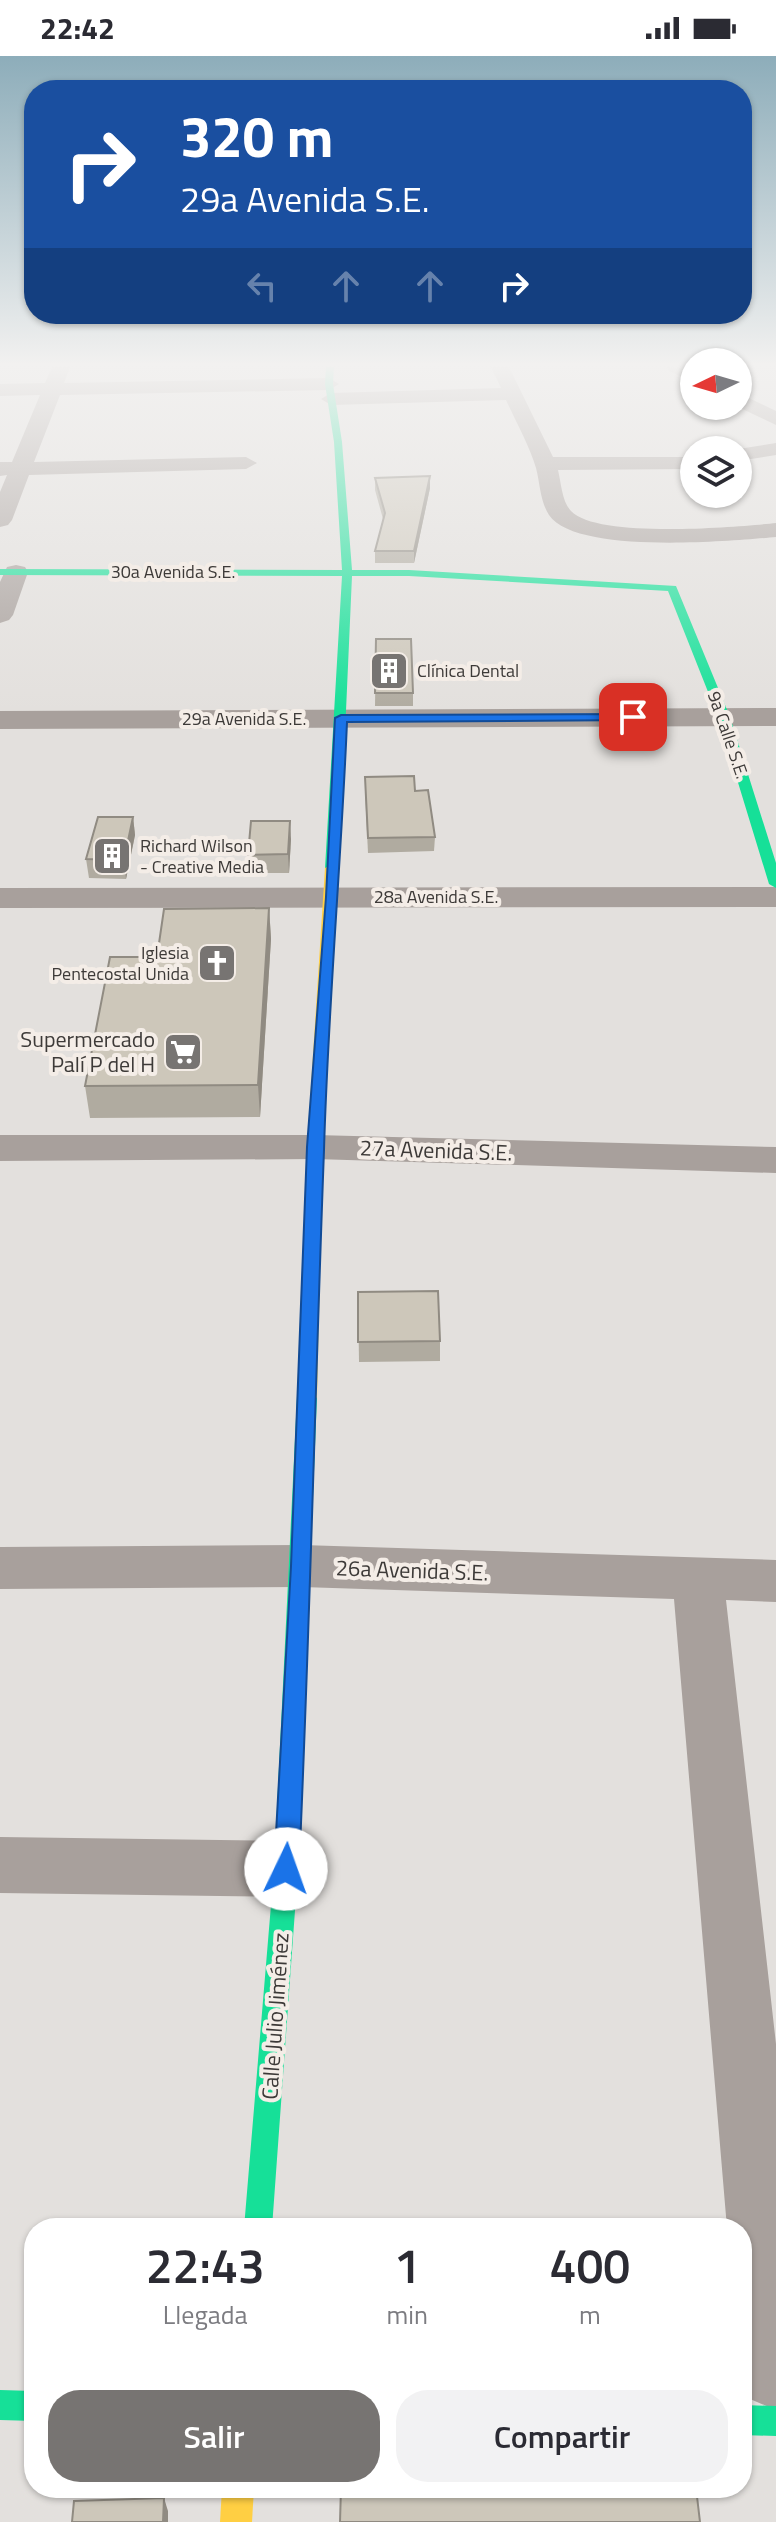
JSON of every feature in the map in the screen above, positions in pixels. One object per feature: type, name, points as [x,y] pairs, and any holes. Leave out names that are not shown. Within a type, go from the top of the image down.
[{"type":"main road","name":"Calle Julio Jiménez","points":[[259,2218],[286,1869],[302,1566],[315,1147],[333,897],[347,572],[341,482]]},
{"type":"main road","name":"30a Avenida S.E.","points":[[8,572],[347,572],[672,588]]},
{"type":"main road","name":"9a Calle S.E.","points":[[672,588],[724,717],[776,884]]},
{"type":"main road","points":[[0,2405],[24,2406]]},
{"type":"main road","points":[[752,2420],[776,2421]]},
{"type":"main road","points":[[236,2522],[237,2498]]},
{"type":"street","points":[[0,520],[7,482]]},
{"type":"street","points":[[550,482],[560,515],[569,522],[610,533],[726,535],[776,530]]},
{"type":"street","points":[[0,615],[8,572]]},
{"type":"street","name":"29a Avenida S.E.","points":[[0,720],[776,717]]},
{"type":"street","name":"28a Avenida S.E.","points":[[0,898],[776,897]]},
{"type":"street","name":"27a Avenida S.E.","points":[[0,1148],[315,1147],[776,1160]]},
{"type":"street","name":"26a Avenida S.E.","points":[[0,1568],[302,1566],[776,1581]]},
{"type":"street","points":[[698,1578],[776,2373]]},
{"type":"street","points":[[0,1865],[286,1869]]},
{"type":"building","points":[[376,482],[429,482],[414,551],[375,551],[385,513]]},
{"type":"building","points":[[376,639],[411,639],[413,693],[375,693]]},
{"type":"building","points":[[414,776],[415,791],[428,790],[435,837],[368,838],[365,777]]},
{"type":"building","points":[[98,817],[133,817],[124,860],[86,859]]},
{"type":"building","points":[[251,821],[290,821],[288,854],[248,855]]},
{"type":"building","points":[[269,908],[258,1085],[85,1086],[110,957],[157,957],[164,909]]},
{"type":"building","points":[[438,1291],[440,1341],[358,1342],[358,1292]]},
{"type":"building","points":[[164,2498],[163,2522],[72,2522],[74,2501]]},
{"type":"building","points":[[341,2498],[697,2498],[700,2522],[340,2522]]},
{"type":"traffic: fast","points":[[332,868],[347,572],[341,482]]},
{"type":"traffic: fast","points":[[0,572],[409,573],[672,588],[724,717],[776,884]]},
{"type":"traffic: fast","points":[[259,2218],[286,1869],[307,1397]]},
{"type":"traffic: fast","points":[[0,2405],[24,2406]]},
{"type":"traffic: fast","points":[[752,2420],[776,2421]]},
{"type":"traffic: slow","points":[[307,1397],[315,1147],[332,868]]},
{"type":"traffic: slow","points":[[236,2522],[237,2498]]},
{"type":"place","name":"Clínica Dental","points":[[389,671]]},
{"type":"place","name":"Richard Wilson - Creative Media","points":[[112,856]]},
{"type":"place","name":"Iglesia Pentecostal Unida","points":[[217,963]]},
{"type":"place","name":"Supermercado Palí P del H","points":[[183,1052]]},
{"type":"route","points":[[286,1869],[302,1566],[315,1147],[333,897],[341,718],[633,717]]}]
